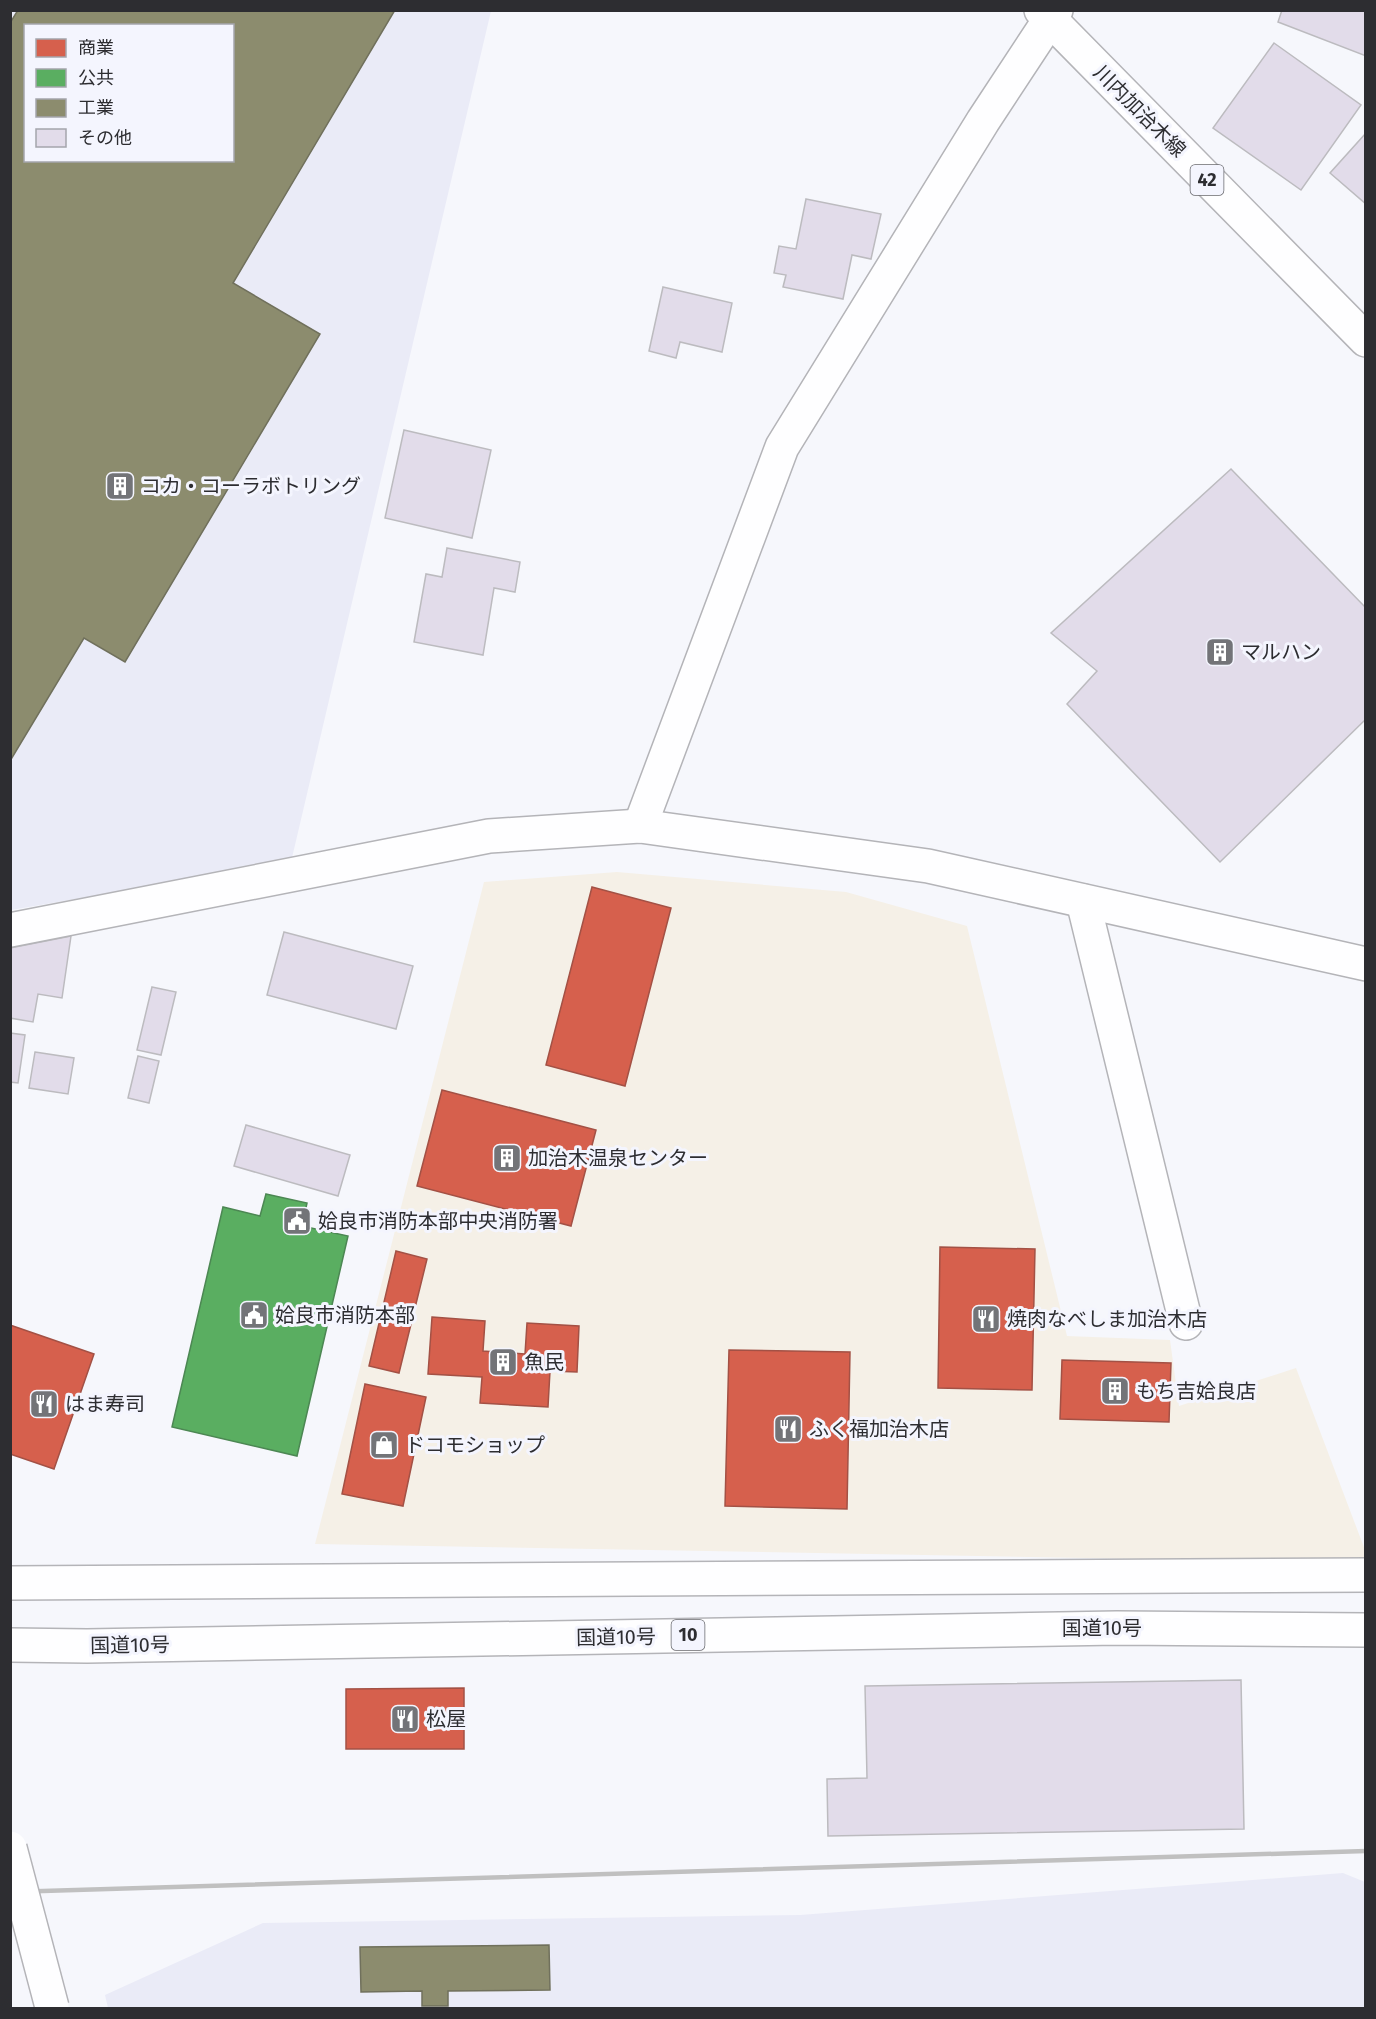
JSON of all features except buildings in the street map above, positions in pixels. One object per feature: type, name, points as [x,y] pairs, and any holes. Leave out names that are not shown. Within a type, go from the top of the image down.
[{"type":"main road","name":"川内加治木線","points":[[1049,13],[1365,340]]},
{"type":"main road","points":[[640,826],[782,447],[1049,13]]},
{"type":"main road","points":[[10,930],[489,836],[640,826],[928,866],[1365,964]]},
{"type":"main road","points":[[1083,901],[1186,1323]]},
{"type":"main road","points":[[10,1583],[566,1582],[1118,1574],[1365,1575]]},
{"type":"main road","name":"国道10号","points":[[10,1645],[87,1646],[1118,1628],[1365,1630]]},
{"type":"main road","points":[[10,1848],[52,2007]]},
{"type":"shaded area","points":[[11,11],[491,11],[291,862],[11,910]]},
{"type":"shaded area","points":[[617,872],[846,892],[967,926],[1067,1336],[1170,1340],[1179,1406],[1296,1368],[1365,1550],[1366,1563],[315,1544],[484,882]]},
{"type":"shaded area","points":[[1343,1873],[1365,1882],[1365,2008],[108,2008],[105,1995],[263,1923],[800,1915]]},
{"type":"railway","points":[[10,1892],[1366,1851]]},
{"type":"place","name":"コカ・コーラボトリング","points":[[120,486]]},
{"type":"place","name":"マルハン","points":[[1220,652]]},
{"type":"place","name":"加治木温泉センター","points":[[507,1158]]},
{"type":"place","name":"姶良市消防本部中央消防署","points":[[297,1221]]},
{"type":"place","name":"姶良市消防本部","points":[[254,1315]]},
{"type":"place","name":"焼肉なべしま加治木店","points":[[986,1319]]},
{"type":"place","name":"魚民","points":[[503,1362]]},
{"type":"place","name":"もち吉姶良店","points":[[1115,1391]]},
{"type":"place","name":"はま寿司","points":[[44,1404]]},
{"type":"place","name":"ふく福加治木店","points":[[788,1429]]},
{"type":"place","name":"ドコモショップ","points":[[384,1445]]},
{"type":"place","name":"松屋","points":[[405,1719]]}]
